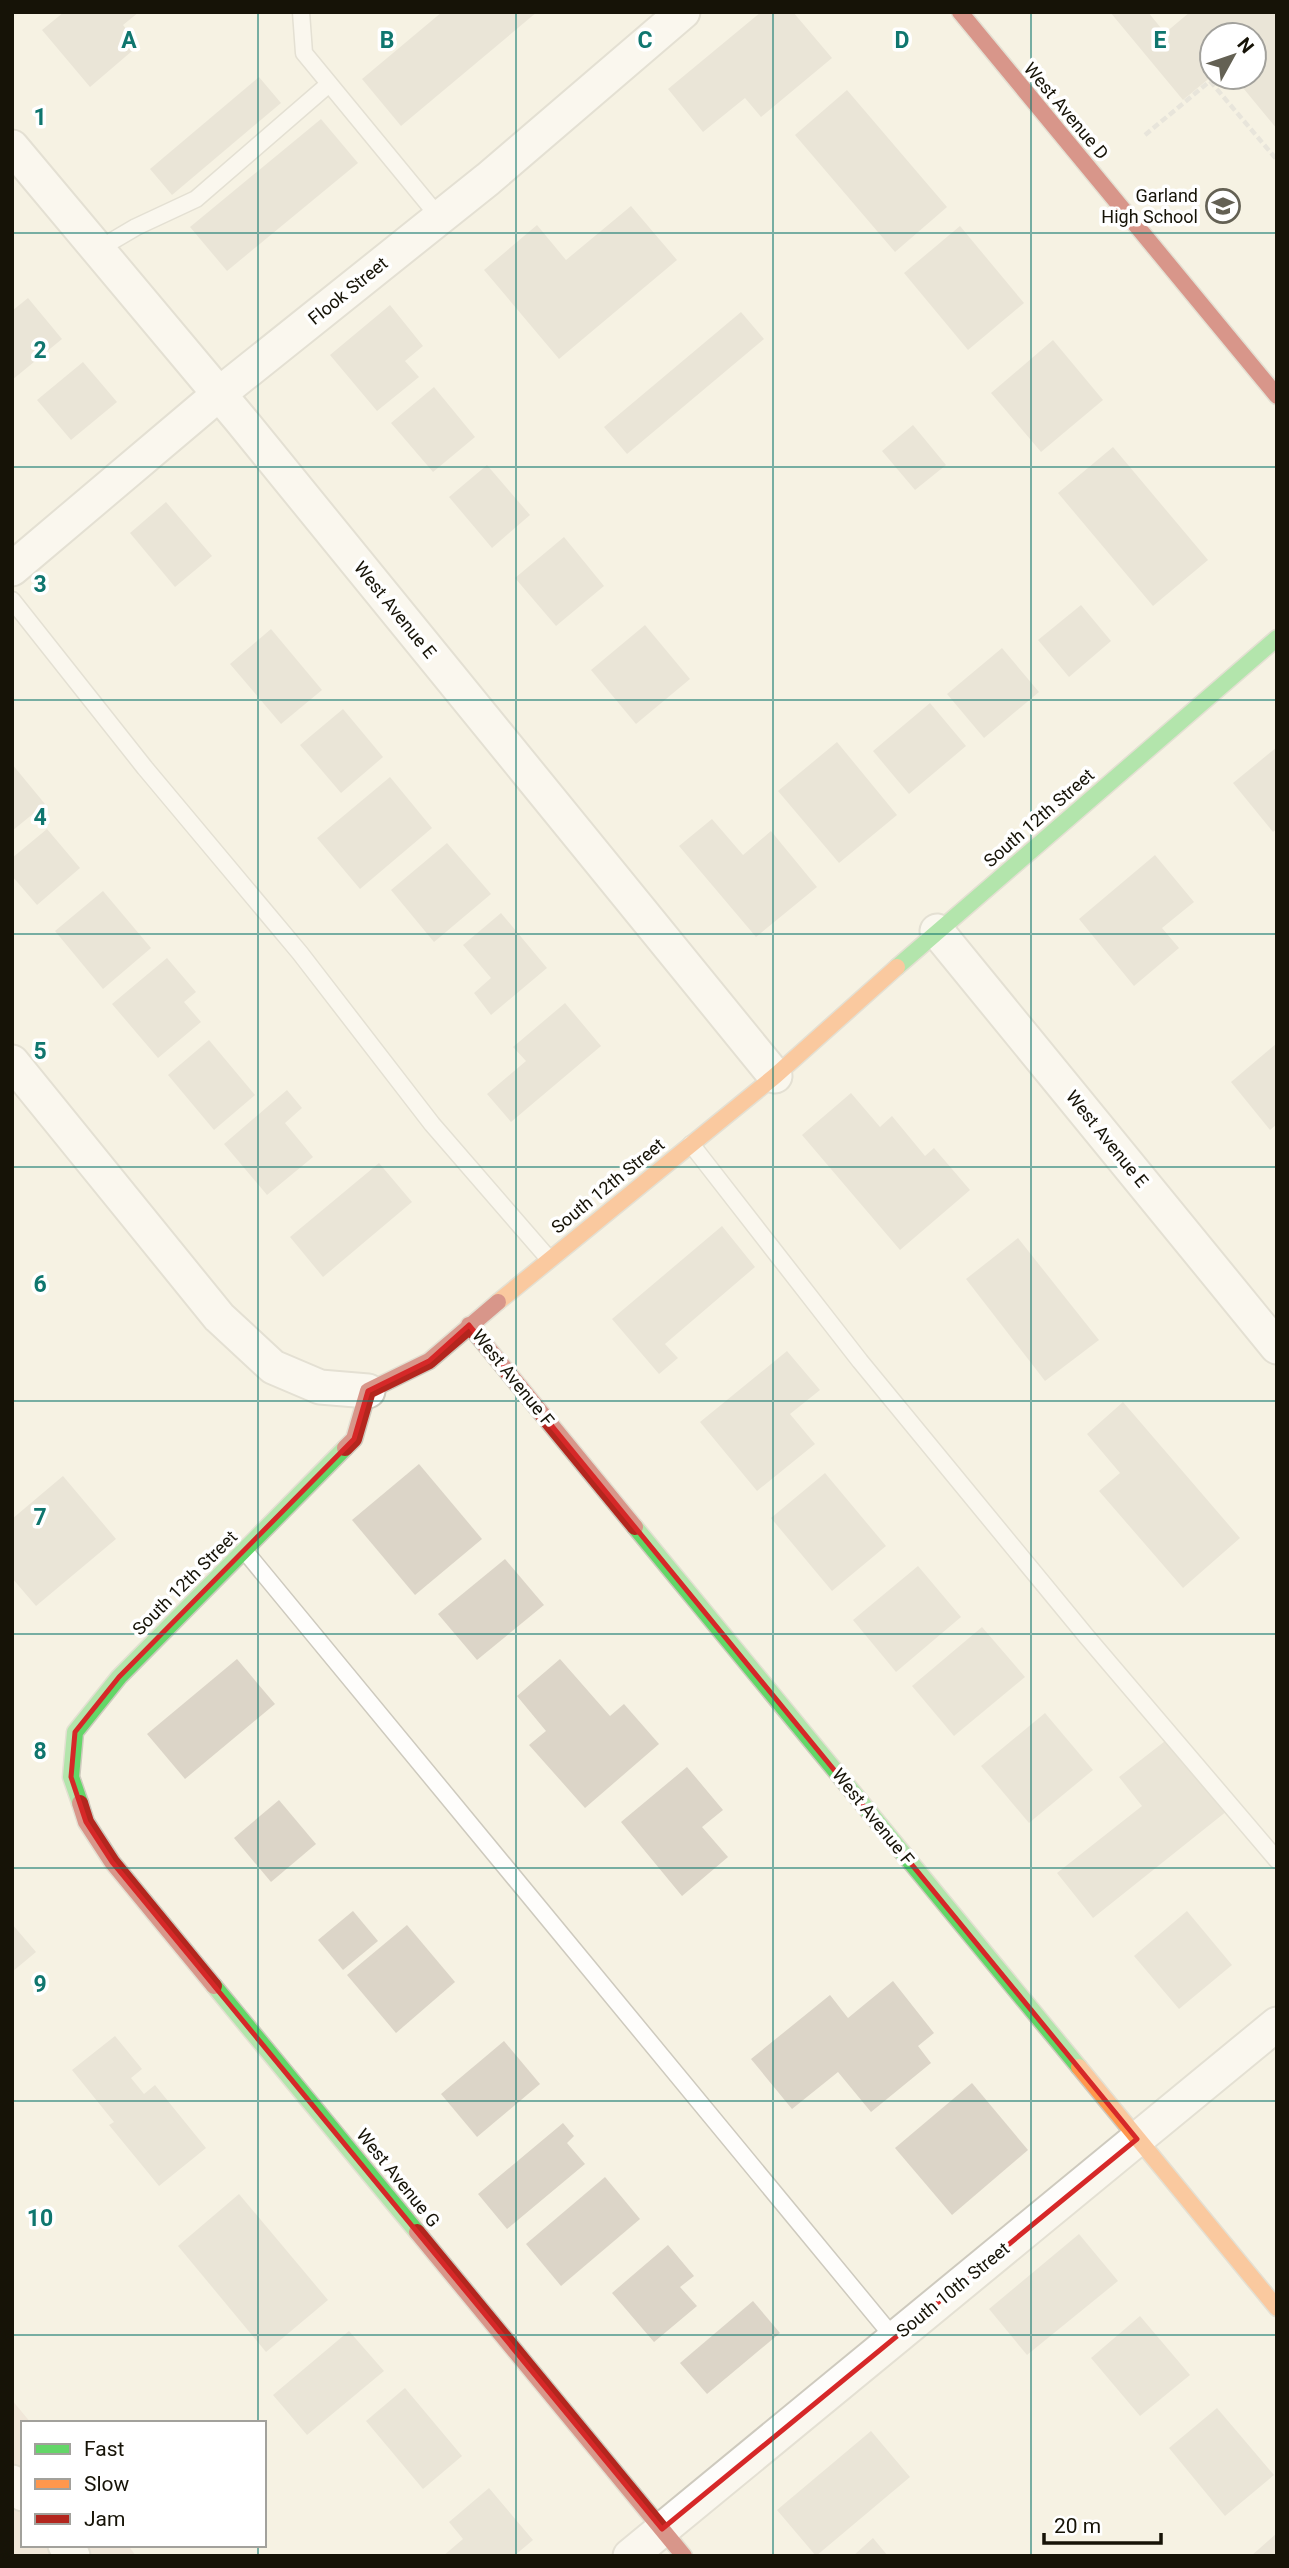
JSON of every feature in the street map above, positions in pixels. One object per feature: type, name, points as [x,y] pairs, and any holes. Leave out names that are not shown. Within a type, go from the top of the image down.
[{"type":"street","name":"Flook Street","points":[[12,569],[219,394],[488,179],[683,12]]},
{"type":"street","name":"West Avenue D","points":[[960,12],[1277,396]]},
{"type":"street","name":"West Avenue E","points":[[12,147],[219,394],[775,1076]]},
{"type":"street","name":"South 12th Street","points":[[86,1822],[71,1777],[75,1732],[119,1677],[354,1439],[368,1391],[429,1360],[775,1076],[937,931],[1277,638]]},
{"type":"street","name":"West Avenue E","points":[[937,931],[1277,1347]]},
{"type":"street","points":[[12,1062],[219,1317],[273,1367],[320,1387],[368,1391]]},
{"type":"street","name":"West Avenue F","points":[[469,1325],[1277,2308]]},
{"type":"street","name":"West Avenue G","points":[[86,1822],[112,1862],[684,2556]]},
{"type":"street","name":"South 10th Street","points":[[630,2556],[1277,2024]]},
{"type":"lane","points":[[302,12],[304,53],[439,217]]},
{"type":"lane","points":[[97,250],[136,227],[196,199],[329,84]]},
{"type":"lane","points":[[12,600],[145,768],[300,953],[432,1124],[549,1259]]},
{"type":"lane","points":[[691,1144],[860,1361],[1087,1637],[1277,1860]]},
{"type":"lane","points":[[244,1550],[894,2338]]},
{"type":"path","points":[[1145,135],[1198,91]]},
{"type":"path","points":[[1222,91],[1277,160]]},
{"type":"highlighted area","points":[[469,1325],[1137,2139],[662,2529],[112,1862],[86,1822],[71,1777],[75,1732],[119,1677],[354,1439],[368,1391],[429,1361]]},
{"type":"shaded area","points":[[12,2400],[29,2421],[21,2421],[21,2547],[129,2547],[136,2556],[12,2556]]},
{"type":"building","points":[[64,12],[139,12],[123,25],[139,45],[90,87],[42,30]]},
{"type":"building","points":[[442,12],[537,12],[401,126],[362,79]]},
{"type":"building","points":[[761,12],[793,12],[832,58],[761,117],[745,98],[703,132],[668,89]]},
{"type":"building","points":[[1110,12],[1148,12],[1165,33],[1190,12],[1277,12],[1277,129],[1246,91],[1268,91],[1268,21],[1198,21],[1198,88],[1183,100]]},
{"type":"building","points":[[259,77],[281,103],[172,195],[150,169]]},
{"type":"building","points":[[847,90],[947,207],[895,252],[795,135]]},
{"type":"building","points":[[321,119],[358,163],[227,271],[190,227]]},
{"type":"building","points":[[631,206],[677,260],[559,359],[484,270],[537,225],[566,260]]},
{"type":"building","points":[[960,226],[1024,303],[968,350],[904,273]]},
{"type":"building","points":[[28,298],[62,339],[12,380],[12,311]]},
{"type":"building","points":[[390,305],[423,346],[405,361],[419,377],[377,411],[330,355]]},
{"type":"building","points":[[741,312],[764,339],[627,454],[604,427]]},
{"type":"building","points":[[1053,340],[1103,400],[1041,452],[991,393]]},
{"type":"building","points":[[83,362],[117,402],[71,440],[37,400]]},
{"type":"building","points":[[434,387],[475,437],[433,472],[391,423]]},
{"type":"building","points":[[913,425],[946,465],[915,490],[882,451]]},
{"type":"building","points":[[1113,447],[1208,560],[1153,606],[1058,493]]},
{"type":"building","points":[[487,465],[530,515],[492,548],[449,497]]},
{"type":"building","points":[[166,502],[212,556],[175,587],[130,533]]},
{"type":"building","points":[[564,537],[604,586],[556,626],[515,578]]},
{"type":"building","points":[[1081,605],[1111,641],[1069,677],[1038,640]]},
{"type":"building","points":[[645,625],[690,679],[636,724],[591,670]]},
{"type":"building","points":[[271,629],[322,690],[281,724],[230,664]]},
{"type":"building","points":[[1002,648],[1039,692],[984,738],[947,694]]},
{"type":"building","points":[[930,703],[966,746],[909,794],[873,751]]},
{"type":"building","points":[[343,709],[383,757],[341,793],[300,745]]},
{"type":"building","points":[[837,742],[897,815],[839,863],[778,791]]},
{"type":"building","points":[[1277,747],[1277,829],[1273,832],[1233,783]]},
{"type":"building","points":[[12,764],[45,804],[12,831]]},
{"type":"building","points":[[390,777],[432,828],[360,889],[317,838]]},
{"type":"building","points":[[712,819],[743,855],[771,831],[817,887],[756,937],[679,846]]},
{"type":"building","points":[[47,829],[80,868],[37,905],[12,876],[12,858]]},
{"type":"building","points":[[447,843],[491,894],[434,942],[391,890]]},
{"type":"building","points":[[1155,855],[1194,902],[1162,928],[1179,948],[1134,986],[1079,919]]},
{"type":"building","points":[[103,891],[151,948],[103,989],[55,931]]},
{"type":"building","points":[[501,913],[547,968],[491,1015],[474,993],[491,978],[463,945]]},
{"type":"building","points":[[167,958],[196,992],[184,1002],[201,1022],[158,1058],[112,1004]]},
{"type":"building","points":[[565,1003],[601,1046],[511,1122],[487,1094],[526,1061],[513,1047]]},
{"type":"building","points":[[209,1040],[255,1095],[214,1130],[168,1075]]},
{"type":"building","points":[[1277,1043],[1277,1124],[1270,1130],[1231,1082]]},
{"type":"building","points":[[287,1090],[302,1108],[285,1123],[313,1157],[267,1195],[224,1144]]},
{"type":"building","points":[[851,1093],[880,1127],[892,1116],[925,1156],[934,1148],[970,1190],[900,1250],[802,1135]]},
{"type":"building","points":[[379,1163],[412,1202],[323,1277],[290,1237]]},
{"type":"building","points":[[722,1226],[755,1267],[665,1344],[678,1358],[659,1374],[612,1319]]},
{"type":"building","points":[[1018,1238],[1099,1340],[1045,1381],[966,1279]]},
{"type":"building","points":[[787,1351],[820,1390],[790,1414],[815,1444],[757,1491],[700,1422]]},
{"type":"building","points":[[1123,1402],[1240,1538],[1183,1588],[1099,1491],[1120,1473],[1087,1434]]},
{"type":"building","points":[[419,1464],[482,1539],[415,1595],[352,1520]]},
{"type":"building","points":[[825,1473],[886,1546],[832,1591],[771,1518]]},
{"type":"building","points":[[63,1476],[116,1539],[36,1606],[12,1578],[12,1519]]},
{"type":"building","points":[[505,1559],[544,1605],[477,1660],[438,1614]]},
{"type":"building","points":[[918,1566],[961,1617],[896,1672],[853,1620]]},
{"type":"building","points":[[982,1627],[1025,1677],[954,1736],[912,1686]]},
{"type":"building","points":[[237,1659],[275,1704],[185,1779],[147,1734]]},
{"type":"building","points":[[560,1659],[610,1716],[624,1704],[659,1744],[585,1808],[529,1745],[546,1731],[517,1696]]},
{"type":"building","points":[[1045,1713],[1093,1770],[1029,1823],[981,1766]]},
{"type":"building","points":[[1169,1738],[1227,1811],[1093,1918],[1057,1873],[1142,1806],[1119,1777]]},
{"type":"building","points":[[687,1767],[723,1810],[702,1827],[728,1857],[682,1896],[621,1822]]},
{"type":"building","points":[[279,1800],[316,1844],[271,1882],[234,1838]]},
{"type":"building","points":[[353,1911],[378,1941],[343,1970],[318,1940]]},
{"type":"building","points":[[1187,1911],[1232,1965],[1179,2009],[1134,1956]]},
{"type":"building","points":[[12,1924],[36,1952],[12,1972]]},
{"type":"building","points":[[407,1925],[455,1982],[396,2033],[347,1975]]},
{"type":"building","points":[[893,1981],[934,2033],[918,2046],[931,2063],[871,2112],[838,2072],[792,2109],[751,2059],[830,1995],[848,2018]]},
{"type":"building","points":[[115,2036],[142,2069],[131,2078],[144,2094],[155,2085],[206,2148],[159,2186],[109,2125],[114,2122],[72,2070]]},
{"type":"building","points":[[504,2041],[540,2084],[477,2137],[441,2094]]},
{"type":"building","points":[[972,2083],[1028,2150],[952,2215],[895,2148]]},
{"type":"building","points":[[563,2123],[574,2136],[567,2143],[585,2164],[507,2229],[478,2194]]},
{"type":"building","points":[[605,2177],[640,2219],[561,2286],[526,2244]]},
{"type":"building","points":[[239,2194],[328,2300],[266,2352],[178,2246]]},
{"type":"building","points":[[1079,2234],[1118,2281],[1027,2355],[989,2309]]},
{"type":"building","points":[[668,2245],[694,2276],[680,2287],[697,2306],[654,2342],[612,2293]]},
{"type":"building","points":[[753,2301],[780,2333],[707,2394],[680,2363]]},
{"type":"building","points":[[1140,2316],[1190,2375],[1140,2416],[1091,2358]]},
{"type":"building","points":[[349,2331],[384,2371],[307,2435],[273,2395]]},
{"type":"building","points":[[405,2388],[462,2456],[423,2489],[366,2421]]},
{"type":"building","points":[[1217,2408],[1274,2475],[1225,2516],[1169,2448]]},
{"type":"building","points":[[871,2431],[910,2477],[816,2556],[777,2510]]},
{"type":"building","points":[[489,2488],[533,2540],[514,2556],[443,2556],[463,2539],[449,2522]]},
{"type":"building","points":[[1277,2533],[1277,2556],[1251,2556]]},
{"type":"building","points":[[873,2538],[888,2556],[853,2556]]},
{"type":"traffic: fast","points":[[897,967],[1277,638]]},
{"type":"traffic: fast","points":[[80,1803],[71,1777],[75,1732],[119,1677],[345,1448]]},
{"type":"traffic: fast","points":[[635,1527],[1079,2067]]},
{"type":"traffic: fast","points":[[214,1986],[417,2232]]},
{"type":"traffic: slow","points":[[498,1302],[775,1076],[897,967]]},
{"type":"traffic: slow","points":[[1079,2067],[1277,2308]]},
{"type":"traffic: jam","points":[[960,12],[1277,396]]},
{"type":"traffic: jam","points":[[345,1448],[354,1439],[368,1391],[429,1361],[498,1302]]},
{"type":"traffic: jam","points":[[469,1325],[635,1527]]},
{"type":"traffic: jam","points":[[80,1803],[86,1822],[112,1862],[214,1986]]},
{"type":"traffic: jam","points":[[417,2232],[684,2556]]},
{"type":"place","name":"Garland High School","points":[[1223,206]]}]
